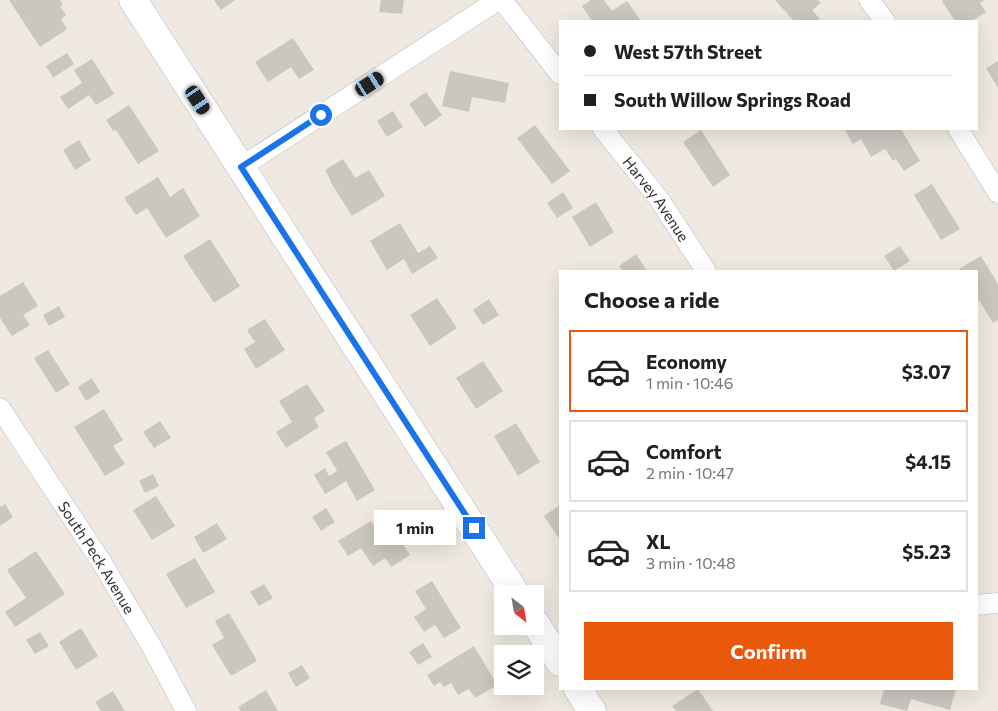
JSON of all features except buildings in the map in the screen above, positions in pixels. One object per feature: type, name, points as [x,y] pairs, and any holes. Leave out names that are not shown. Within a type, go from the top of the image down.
[{"type":"street","points":[[133,0],[510,585]]},
{"type":"street","points":[[241,167],[500,0],[559,73]]},
{"type":"street","points":[[869,0],[884,20]]},
{"type":"street","name":"Harvey Avenue","points":[[604,130],[659,199],[705,270]]},
{"type":"street","points":[[959,130],[998,193]]},
{"type":"street","name":"South Peck Avenue","points":[[0,408],[102,563],[153,649],[186,711]]},
{"type":"street","points":[[978,605],[998,603]]},
{"type":"street","points":[[543,635],[559,660]]},
{"type":"street","points":[[579,690],[592,711]]},
{"type":"route","points":[[321,115],[241,167],[474,528]]}]
